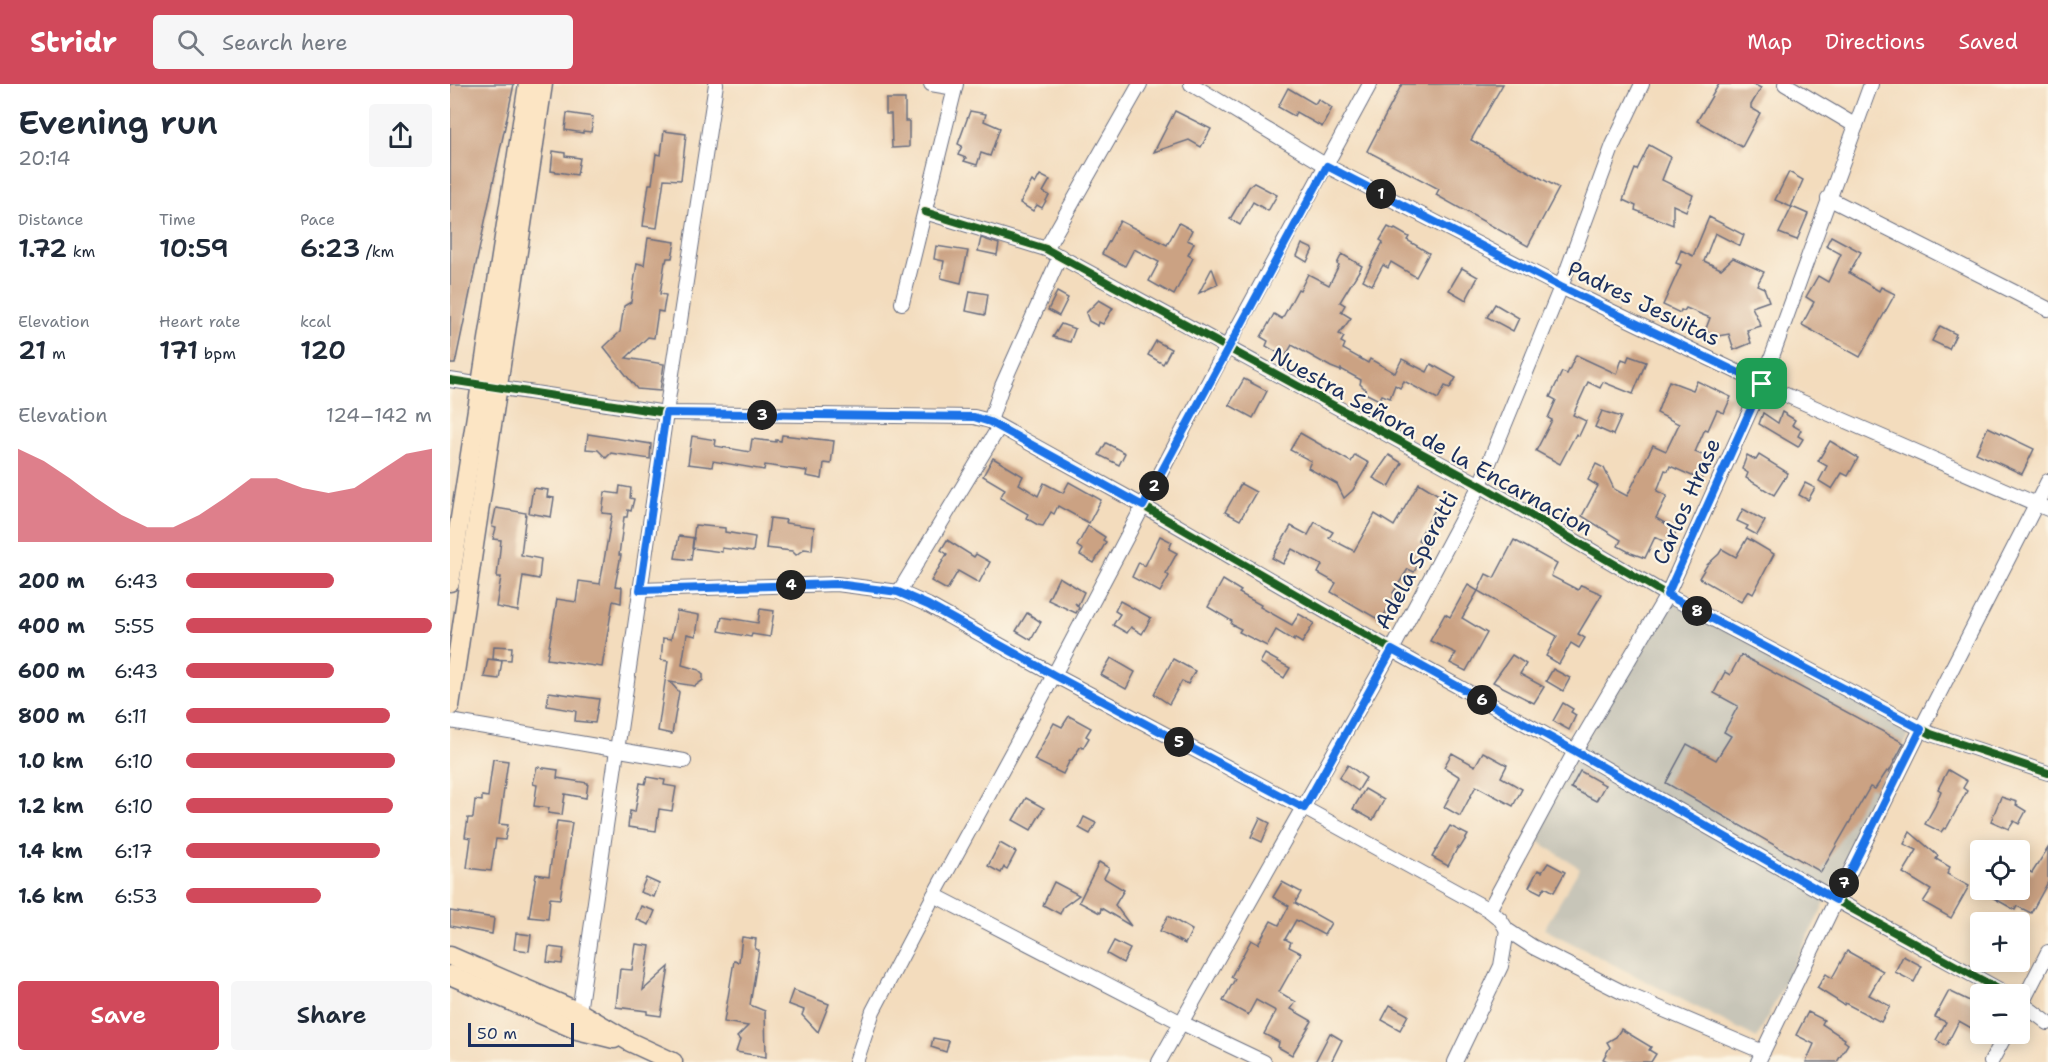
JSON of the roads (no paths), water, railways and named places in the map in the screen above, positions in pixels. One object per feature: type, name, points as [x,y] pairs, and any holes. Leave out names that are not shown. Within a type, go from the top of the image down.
[{"type":"main road","points":[[489,386],[528,84]]},
{"type":"main road","points":[[450,706],[458,561],[543,84]]},
{"type":"main road","points":[[450,582],[458,561]]},
{"type":"main road","points":[[450,956],[578,1021]]},
{"type":"main road","points":[[450,975],[578,1021],[673,1062]]},
{"type":"street","points":[[578,1021],[716,84]]},
{"type":"street","points":[[902,303],[956,86],[931,84]]},
{"type":"street","points":[[1046,249],[1140,84]]},
{"type":"street","name":"Padres Jesuitas","points":[[1191,84],[1327,166],[1561,287],[1762,384],[2042,507]]},
{"type":"street","points":[[855,1062],[873,1011],[934,895],[1370,84]]},
{"type":"street","name":"Adela Speratti","points":[[1159,1062],[1392,650],[1480,485],[1561,287],[1613,145],[1642,84]]},
{"type":"street","points":[[1785,84],[1856,126]]},
{"type":"street","name":"Carlos Hrase","points":[[1489,910],[1575,751],[1667,595],[1762,384],[1871,84]]},
{"type":"street","points":[[1828,198],[2048,309]]},
{"type":"street","name":"Nuestra Señora de la Encarnacion","points":[[925,212],[1046,249],[1480,485],[1667,595],[1921,729],[2048,773]]},
{"type":"street","points":[[898,592],[994,424],[1002,386],[1060,256]]},
{"type":"street","points":[[450,380],[666,413],[974,417],[994,424],[1989,984]]},
{"type":"street","points":[[640,590],[837,584],[898,592],[928,605],[1489,910],[1500,919],[1507,930],[1533,947],[1624,993],[1761,1057],[1921,729],[2042,507],[2048,482]]},
{"type":"street","points":[[450,721],[684,761]]},
{"type":"street","points":[[934,895],[1180,1022],[1264,1062]]},
{"type":"street","points":[[1455,1062],[1501,966],[1507,930]]},
{"type":"street","points":[[2030,985],[2048,952]]},
{"type":"street","points":[[2030,1011],[2048,1023]]},
{"type":"street","points":[[1991,1062],[2001,1044]]}]
